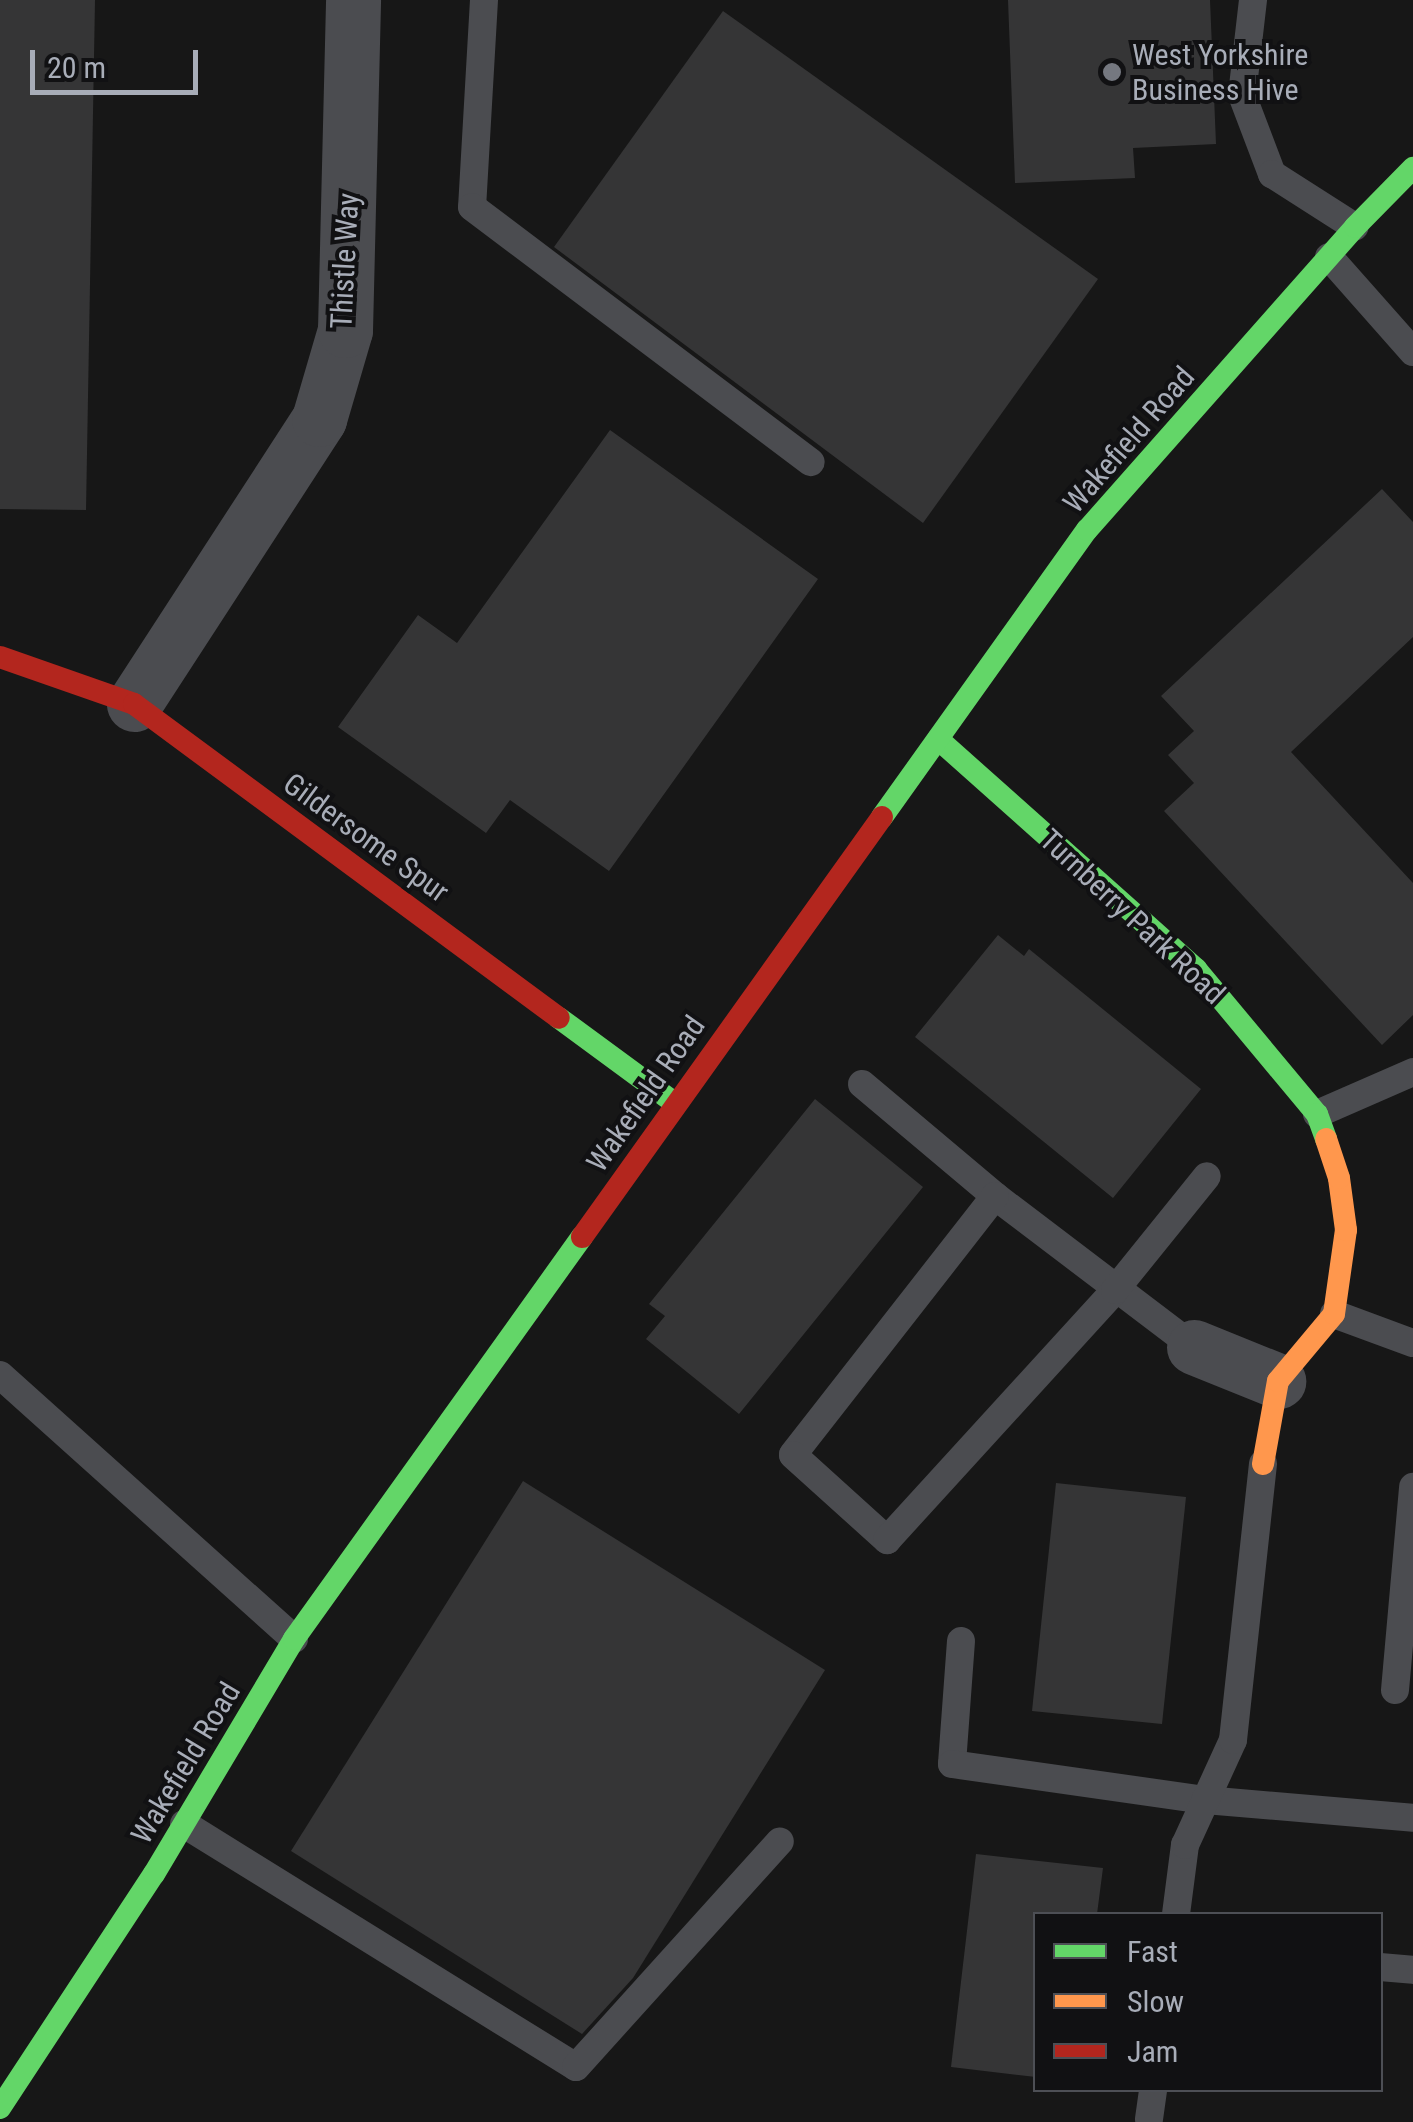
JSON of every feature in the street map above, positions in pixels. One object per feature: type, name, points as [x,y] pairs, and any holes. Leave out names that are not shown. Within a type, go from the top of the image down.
[{"type":"main road","name":"Wakefield Road","points":[[0,2108],[184,1824],[294,1639],[1087,530],[1354,226],[1413,168]]},
{"type":"main road","name":"Gildersome Spur","points":[[0,657],[134,704],[676,1104]]},
{"type":"main road","name":"Turnberry Park Road","points":[[938,739],[1196,969],[1317,1114],[1339,1178],[1346,1230],[1334,1314]]},
{"type":"main road","points":[[1263,1464],[1278,1381],[1334,1314]]},
{"type":"street","name":"Thistle Way","points":[[134,704],[319,419],[345,330],[353,0]]},
{"type":"street","points":[[1194,1347],[1278,1381]]},
{"type":"lane","points":[[484,0],[472,207],[811,462]]},
{"type":"lane","points":[[1253,0],[1242,96],[1272,174],[1354,226]]},
{"type":"lane","points":[[1329,257],[1413,352]]},
{"type":"lane","points":[[1317,1114],[1413,1072]]},
{"type":"lane","points":[[862,1084],[995,1196],[1194,1347]]},
{"type":"lane","points":[[995,1196],[794,1455],[887,1540],[1115,1290],[1207,1176]]},
{"type":"lane","points":[[1334,1314],[1413,1343]]},
{"type":"lane","points":[[0,1375],[294,1639]]},
{"type":"lane","points":[[1176,1912],[1185,1845],[1233,1740],[1263,1464]]},
{"type":"lane","points":[[1395,1690],[1413,1488]]},
{"type":"lane","points":[[961,1641],[952,1764],[1205,1800],[1413,1818]]},
{"type":"lane","points":[[184,1824],[576,2067],[780,1840]]},
{"type":"lane","points":[[1383,1967],[1413,1970]]},
{"type":"lane","points":[[1149,2119],[1153,2092]]},
{"type":"building","points":[[0,0],[95,0],[86,510],[0,509]]},
{"type":"building","name":"West Yorkshire Business Hive","points":[[1008,0],[1210,0],[1216,144],[1133,148],[1135,178],[1015,183]]},
{"type":"building","points":[[723,11],[1098,279],[923,523],[554,247]]},
{"type":"building","points":[[610,430],[818,579],[609,871],[510,800],[486,833],[338,727],[418,615],[457,643]]},
{"type":"building","points":[[1382,489],[1413,522],[1413,637],[1291,752],[1413,883],[1413,1015],[1382,1045],[1164,811],[1194,783],[1168,755],[1194,731],[1161,696]]},
{"type":"building","points":[[998,935],[1024,956],[1029,949],[1201,1089],[1113,1198],[915,1037]]},
{"type":"building","points":[[815,1099],[923,1187],[739,1414],[646,1339],[665,1316],[649,1304]]},
{"type":"building","points":[[523,1481],[825,1670],[633,1978],[582,2034],[291,1851]]},
{"type":"building","points":[[1056,1483],[1186,1497],[1162,1724],[1032,1711]]},
{"type":"building","points":[[976,1854],[1103,1868],[1097,1912],[1033,1912],[1033,2077],[951,2067]]},
{"type":"traffic: fast","points":[[882,817],[1087,530],[1355,227],[1413,168]]},
{"type":"traffic: fast","points":[[938,739],[1196,969],[1317,1114],[1326,1139]]},
{"type":"traffic: fast","points":[[559,1018],[676,1104]]},
{"type":"traffic: fast","points":[[0,2108],[154,1874],[294,1639],[582,1237]]},
{"type":"traffic: slow","points":[[1263,1464],[1278,1381],[1334,1314],[1346,1230],[1339,1178],[1326,1139]]},
{"type":"traffic: jam","points":[[0,657],[134,704],[559,1018]]},
{"type":"traffic: jam","points":[[582,1237],[882,817]]},
{"type":"place","name":"West Yorkshire Business Hive","points":[[1112,72]]}]
